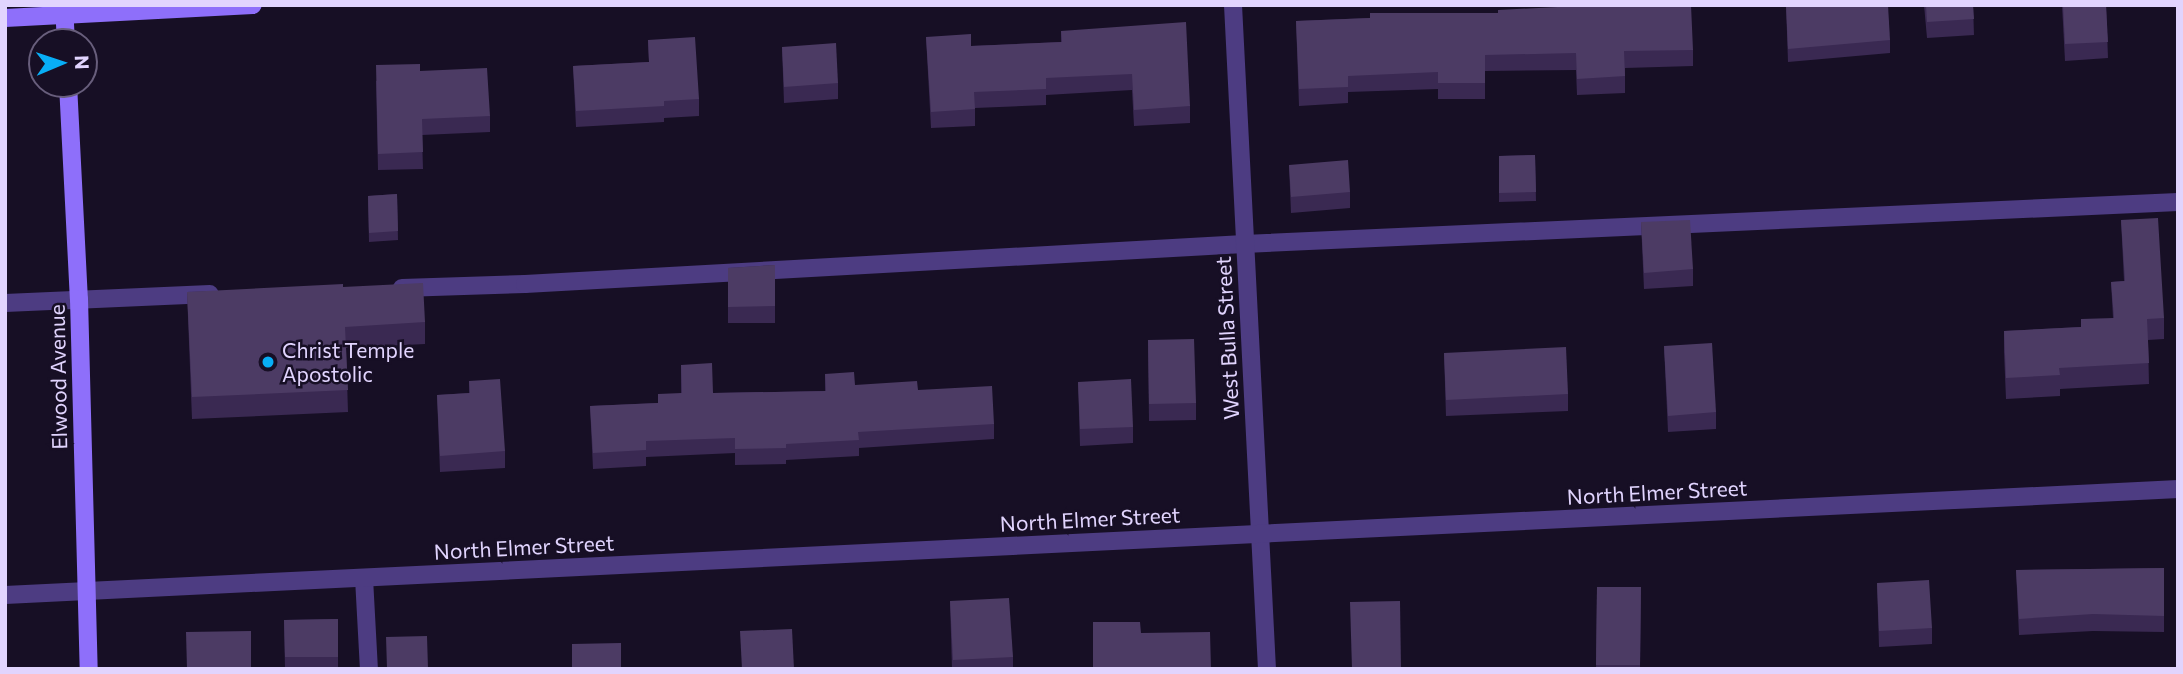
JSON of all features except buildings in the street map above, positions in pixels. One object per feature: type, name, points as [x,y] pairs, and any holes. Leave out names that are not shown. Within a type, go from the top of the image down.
[{"type":"street","points":[[5,18],[64,10],[253,5]]},
{"type":"street","name":"West Bulla Street","points":[[1233,5],[1267,669]]},
{"type":"street","points":[[64,10],[65,28]]},
{"type":"street","name":"Elwood Avenue","points":[[69,98],[79,299],[89,669]]},
{"type":"street","points":[[385,289],[525,284],[1244,244],[2178,202]]},
{"type":"street","points":[[5,303],[232,294]]},
{"type":"street","name":"North Elmer Street","points":[[5,595],[2178,489]]},
{"type":"street","points":[[364,578],[369,669]]},
{"type":"place","name":"Christ Temple Apostolic","points":[[268,362]]}]
